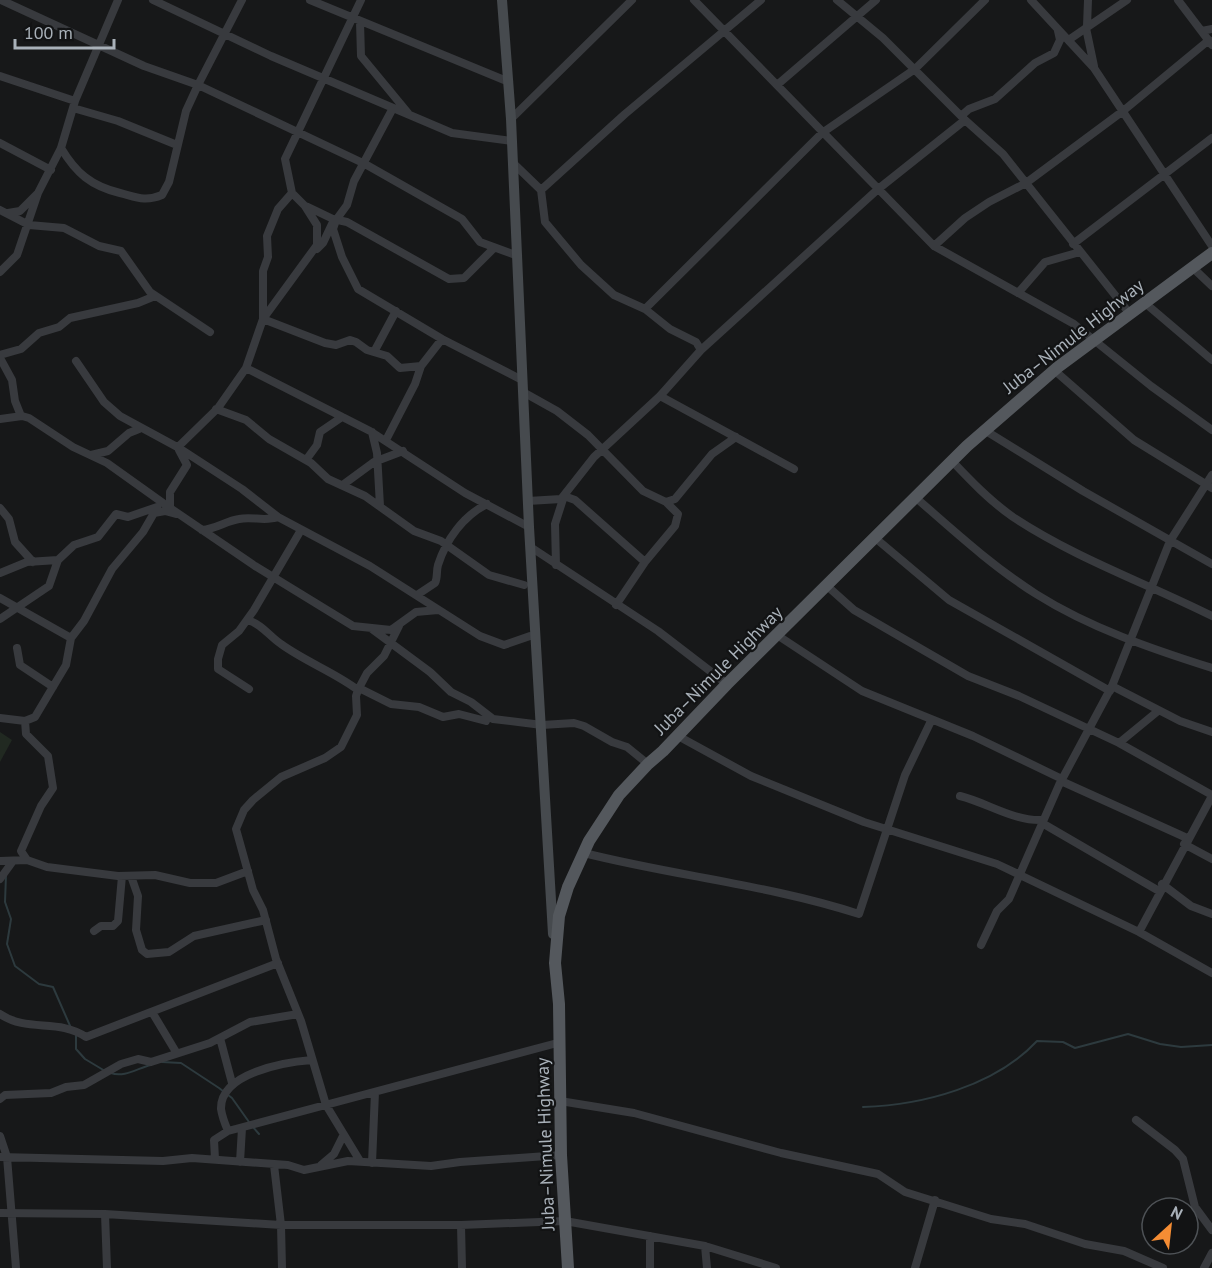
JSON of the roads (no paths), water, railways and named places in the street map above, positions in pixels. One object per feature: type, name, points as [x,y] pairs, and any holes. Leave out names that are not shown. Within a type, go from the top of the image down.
[{"type":"main road","points":[[502,0],[509,82],[529,527],[555,963]]},
{"type":"main road","name":"Juba–Nimule Highway","points":[[568,1268],[561,1155],[559,1004],[555,963],[559,916],[568,887],[584,853],[619,795],[727,684],[952,461],[1054,370],[1212,253]]},
{"type":"street","points":[[1,0],[144,66],[198,85],[365,164],[462,219],[480,242],[518,256]]},
{"type":"street","points":[[0,272],[17,255],[38,193],[61,148],[74,105],[118,0]]},
{"type":"street","points":[[153,0],[272,56],[324,76],[408,114],[462,135],[512,141]]},
{"type":"street","points":[[61,148],[73,168],[90,182],[108,190],[145,200],[166,192],[186,111],[242,0]]},
{"type":"street","points":[[310,0],[356,21],[509,82]]},
{"type":"street","points":[[314,252],[319,235],[317,225],[305,206],[292,193],[285,159],[324,76],[356,21],[361,0]]},
{"type":"street","points":[[511,119],[632,0]]},
{"type":"street","points":[[694,0],[934,246],[1068,320],[1212,430]]},
{"type":"street","points":[[541,190],[761,0]]},
{"type":"street","points":[[837,0],[915,69],[963,118],[1003,154],[1130,314]]},
{"type":"street","points":[[777,85],[876,0]]},
{"type":"street","points":[[645,309],[822,133],[915,69],[985,0]]},
{"type":"street","points":[[1031,0],[1058,31],[1070,39],[1094,68],[1212,246]]},
{"type":"street","points":[[1088,0],[1086,27],[1094,68]]},
{"type":"street","points":[[1070,39],[1127,0]]},
{"type":"street","points":[[934,246],[989,202],[1026,183],[1210,43],[1178,0]]},
{"type":"street","points":[[356,21],[361,56],[408,114]]},
{"type":"street","points":[[1202,32],[1212,29]]},
{"type":"street","points":[[528,501],[555,501],[564,495],[585,467],[660,396],[701,350],[877,190],[963,118],[969,109],[995,99],[1035,63],[1054,52],[1059,44],[1058,31]]},
{"type":"street","points":[[0,76],[177,145]]},
{"type":"street","points":[[178,448],[216,409],[246,368],[263,319],[292,277],[323,243],[335,220],[347,205],[354,181],[393,108]]},
{"type":"street","points":[[1073,244],[1212,138]]},
{"type":"street","points":[[0,143],[51,170]]},
{"type":"street","points":[[513,163],[541,190],[543,215],[558,239],[614,295],[645,309],[670,329],[696,342],[701,350]]},
{"type":"street","points":[[4,212],[20,211],[38,193]]},
{"type":"street","points":[[263,319],[262,272],[268,257],[267,236],[278,209],[292,193]]},
{"type":"street","points":[[305,206],[335,220],[347,222],[432,271],[454,280],[464,278],[494,248]]},
{"type":"street","points":[[4,212],[29,225],[64,228],[99,246],[121,251],[155,296],[210,332]]},
{"type":"street","points":[[335,220],[333,229],[342,257],[358,289],[442,339],[522,380]]},
{"type":"street","points":[[1018,292],[1045,262],[1080,252]]},
{"type":"street","points":[[1192,267],[1212,286]]},
{"type":"street","points":[[21,416],[15,401],[12,380],[0,356],[21,349],[39,333],[59,327],[70,318],[138,303],[155,296]]},
{"type":"street","points":[[1145,303],[1212,360]]},
{"type":"street","points":[[374,352],[396,311]]},
{"type":"street","points":[[263,319],[318,342],[336,345],[353,341],[387,356],[397,367],[421,366]]},
{"type":"street","points":[[386,440],[415,384],[421,366],[442,339]]},
{"type":"street","points":[[76,361],[104,402],[141,429],[178,448],[242,489],[278,517],[370,566],[480,636],[500,644],[512,644],[530,636]]},
{"type":"street","points":[[246,368],[372,432],[487,504],[529,527]]},
{"type":"street","points":[[1054,370],[1134,440],[1208,486]]},
{"type":"street","points":[[523,392],[557,411],[604,450],[643,491],[666,502],[678,514]]},
{"type":"street","points":[[660,396],[794,469]]},
{"type":"street","points":[[216,409],[246,420],[269,439],[306,460],[328,479],[344,484],[380,506],[414,531],[448,546],[489,575],[524,585]]},
{"type":"street","points":[[0,419],[21,416],[107,464],[157,507],[180,515]]},
{"type":"street","points":[[306,460],[317,446],[320,432],[342,417]]},
{"type":"street","points":[[717,450],[720,441],[719,428]]},
{"type":"street","points":[[89,455],[108,451],[129,433],[141,429]]},
{"type":"street","points":[[986,431],[1212,564]]},
{"type":"street","points":[[372,432],[377,460],[380,506]]},
{"type":"street","points":[[666,502],[675,499],[697,470],[717,450],[736,437]]},
{"type":"street","points":[[0,718],[24,721],[35,717],[66,665],[71,638],[84,621],[112,569],[143,532],[157,507],[186,468],[187,465],[178,448]]},
{"type":"street","points":[[344,484],[377,460],[404,451]]},
{"type":"street","points":[[952,461],[982,492],[1014,517],[1099,564],[1150,585],[1212,616]]},
{"type":"street","points":[[186,468],[201,464]]},
{"type":"street","points":[[981,945],[998,911],[1009,899],[1062,780],[1111,689],[1150,585],[1170,541],[1208,486],[1212,475]]},
{"type":"street","points":[[170,492],[170,507]]},
{"type":"street","points":[[616,605],[645,562],[675,526],[682,492]]},
{"type":"street","points":[[564,495],[575,500],[645,562]]},
{"type":"street","points":[[556,564],[555,524],[564,495]]},
{"type":"street","points":[[915,497],[997,567],[1036,594],[1071,614],[1129,639],[1212,668]]},
{"type":"street","points":[[417,595],[435,583],[438,563],[460,524],[469,514],[487,504]]},
{"type":"street","points":[[0,619],[49,586],[58,560],[74,545],[98,537],[116,514],[128,517],[157,507],[170,507],[273,578],[353,626],[384,630],[399,626],[416,612],[440,610]]},
{"type":"street","points":[[0,508],[9,519],[15,542],[33,562]]},
{"type":"street","points":[[202,530],[217,528],[240,519],[264,520],[278,517]]},
{"type":"street","points":[[249,689],[221,672],[217,665],[222,645],[239,631],[247,620],[301,530]]},
{"type":"street","points":[[874,537],[949,600],[1111,689],[1129,693],[1158,711],[1212,732]]},
{"type":"street","points":[[532,548],[658,631],[727,684]]},
{"type":"street","points":[[0,573],[33,562],[58,560]]},
{"type":"street","points":[[826,585],[854,610],[968,676],[1019,696],[1119,743],[1212,796],[1139,932]]},
{"type":"street","points":[[0,598],[71,638]]},
{"type":"street","points":[[247,620],[259,625],[280,644],[316,667],[390,704],[420,707],[443,717],[459,714],[486,721]]},
{"type":"street","points":[[360,1161],[343,1136],[338,1121],[326,1105],[298,1014],[278,963],[266,920],[248,871],[237,830],[244,810],[281,777],[325,758],[341,747],[357,715],[358,689],[367,673],[384,656],[399,626]]},
{"type":"street","points":[[370,628],[430,672],[451,692],[471,702],[493,719],[542,725],[574,723],[627,747],[648,764]]},
{"type":"street","points":[[777,634],[862,691],[931,721],[973,736],[1186,841],[1212,859]]},
{"type":"street","points":[[17,648],[20,665],[52,687]]},
{"type":"street","points":[[1119,743],[1158,711]]},
{"type":"street","points":[[24,721],[26,734],[48,756],[53,788],[41,806],[21,851],[27,860]]},
{"type":"street","points":[[584,853],[787,894],[859,914],[906,775],[931,721]]},
{"type":"street","points":[[678,736],[751,776],[864,822],[948,846],[1020,874],[1139,932],[1212,973]]},
{"type":"street","points":[[960,796],[988,804],[1019,818],[1042,822],[1191,906],[1212,914]]},
{"type":"street","points":[[0,861],[27,860],[47,867],[126,876],[155,875],[190,883],[209,884],[248,871]]},
{"type":"street","points":[[0,879],[13,861]]},
{"type":"street","points":[[126,876],[138,896],[136,930],[142,950],[147,954],[169,952],[194,936],[266,920]]},
{"type":"street","points":[[94,931],[101,926],[116,924],[118,921],[126,876]]},
{"type":"street","points":[[0,1014],[20,1024],[53,1025],[76,1031],[86,1037],[278,963]]},
{"type":"street","points":[[152,1012],[176,1052]]},
{"type":"street","points":[[0,1099],[5,1095],[51,1093],[66,1087],[84,1086],[121,1064],[138,1059],[151,1062],[220,1038],[260,1019],[298,1014]]},
{"type":"street","points":[[220,1038],[232,1083]]},
{"type":"street","points":[[215,1159],[214,1140],[228,1131],[561,1042]]},
{"type":"street","points":[[228,1131],[221,1108],[223,1098],[232,1083],[268,1068],[312,1059]]},
{"type":"street","points":[[372,1163],[375,1092]]},
{"type":"street","points":[[560,1101],[634,1113],[781,1154],[878,1174],[905,1192],[991,1219],[1025,1224],[1085,1244],[1124,1251],[1163,1268]]},
{"type":"street","points":[[1136,1120],[1183,1159],[1195,1207],[1212,1230]]},
{"type":"street","points":[[240,1162],[242,1128]]},
{"type":"street","points":[[0,1136],[16,1268]]},
{"type":"street","points":[[318,1168],[334,1154],[343,1136]]},
{"type":"street","points":[[4,1157],[215,1159],[288,1165],[304,1170],[336,1162],[360,1161],[431,1166],[561,1155]]},
{"type":"street","points":[[274,1165],[281,1225],[282,1268]]},
{"type":"street","points":[[915,1268],[935,1200]]},
{"type":"street","points":[[0,1213],[105,1214],[281,1225],[461,1225],[565,1221],[705,1246],[776,1268]]},
{"type":"street","points":[[105,1214],[107,1268]]},
{"type":"street","points":[[461,1225],[462,1268]]},
{"type":"street","points":[[650,1236],[650,1268]]},
{"type":"street","points":[[705,1246],[707,1268]]},
{"type":"street","points":[[1204,1268],[1212,1253]]},
{"type":"waterway","points":[[6,875],[5,902],[11,919],[7,944],[15,966],[39,984],[53,987],[71,1028]]},
{"type":"waterway","points":[[863,1107],[910,1102],[957,1090],[1001,1070],[1037,1041],[1063,1042],[1075,1048],[1128,1034],[1160,1044],[1181,1047],[1212,1045]]},
{"type":"waterway","points":[[76,1035],[76,1049],[85,1059],[105,1071]]},
{"type":"waterway","points":[[162,1062],[181,1063],[219,1088],[232,1098],[249,1122]]},
{"type":"waterway","points":[[111,1073],[126,1073],[151,1065]]},
{"type":"waterway","points":[[253,1127],[259,1134]]}]
